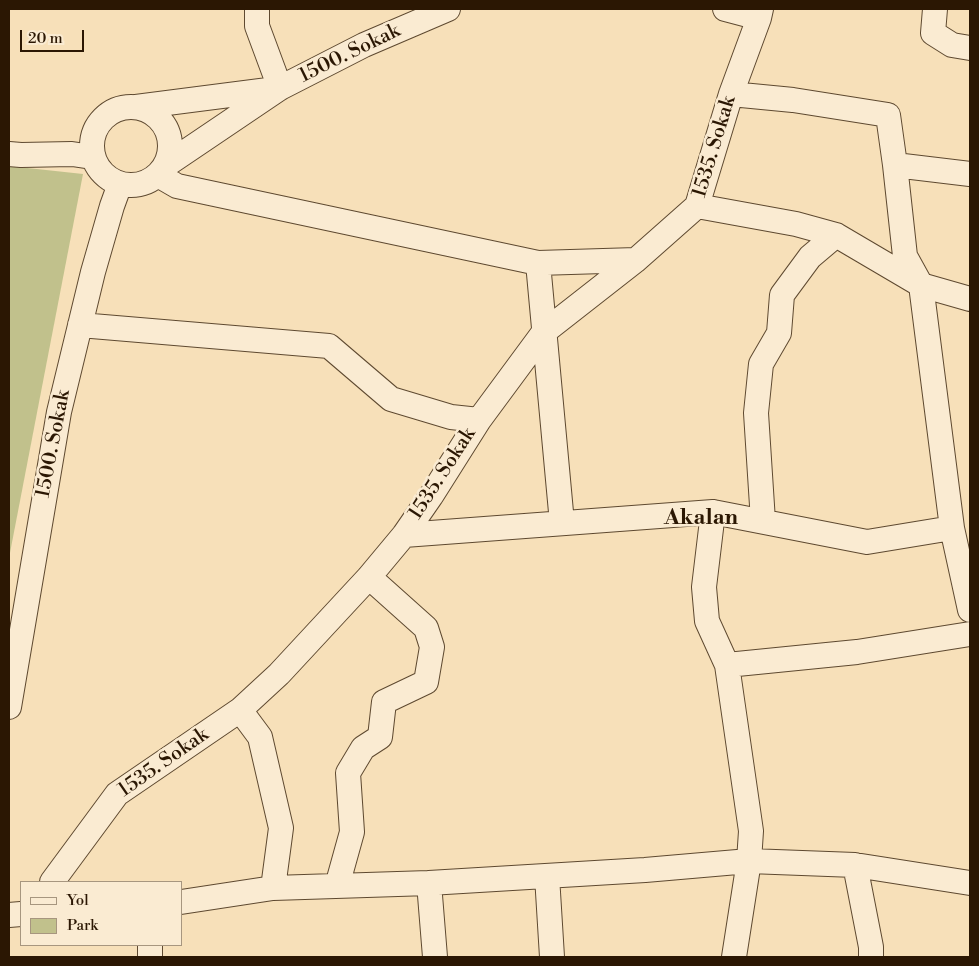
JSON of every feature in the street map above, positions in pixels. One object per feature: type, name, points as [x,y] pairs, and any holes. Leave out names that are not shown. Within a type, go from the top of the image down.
[{"type":"street","points":[[257,9],[257,26],[280,88]]},
{"type":"street","name":"1500. Sokak","points":[[280,88],[364,45],[448,9]]},
{"type":"street","points":[[725,9],[760,13]]},
{"type":"street","points":[[935,9],[933,33],[952,45],[970,48]]},
{"type":"street","name":"1535. Sokak","points":[[53,881],[117,794],[240,710],[279,674],[369,577],[404,535],[479,420],[544,332],[636,260],[697,206],[731,94],[760,13]]},
{"type":"street","points":[[280,88],[146,183],[133,186],[120,184],[108,178],[98,169],[92,156],[91,143],[94,130],[101,120],[111,112],[123,108],[280,88]]},
{"type":"street","points":[[731,94],[793,100],[888,114],[905,256],[921,285],[952,528],[970,610]]},
{"type":"street","points":[[135,107],[147,110],[158,117],[170,138],[170,152],[162,170]]},
{"type":"street","points":[[9,154],[72,154],[92,156]]},
{"type":"street","points":[[895,165],[970,174]]},
{"type":"street","points":[[162,170],[177,186],[538,263],[636,260]]},
{"type":"street","name":"1500. Sokak","points":[[9,707],[59,412],[93,272],[120,184]]},
{"type":"street","points":[[697,206],[796,224],[836,235],[921,285],[970,300]]},
{"type":"street","points":[[763,521],[756,413],[761,364],[779,333],[782,295],[810,258],[836,235]]},
{"type":"street","points":[[538,263],[562,523]]},
{"type":"street","points":[[80,325],[329,346],[391,399],[451,417],[479,420]]},
{"type":"street","points":[[404,535],[713,512],[867,542],[952,528]]},
{"type":"street","points":[[713,512],[704,587],[707,621],[726,665],[751,832],[749,860],[734,957]]},
{"type":"street","points":[[337,886],[352,832],[348,773],[363,748],[380,736],[384,702],[426,682],[432,647],[426,628],[369,577]]},
{"type":"street","points":[[726,665],[857,652],[970,634]]},
{"type":"street","points":[[240,710],[260,737],[281,828],[273,888]]},
{"type":"street","points":[[182,902],[273,888],[429,883],[645,870],[749,860],[855,865],[970,883]]},
{"type":"street","points":[[855,865],[871,947],[871,957]]},
{"type":"street","points":[[547,876],[552,957]]},
{"type":"street","points":[[429,883],[435,957]]},
{"type":"green space","points":[[9,166],[83,174],[9,558]]},
{"type":"district","name":"Akalan","points":[[701,519]]}]
